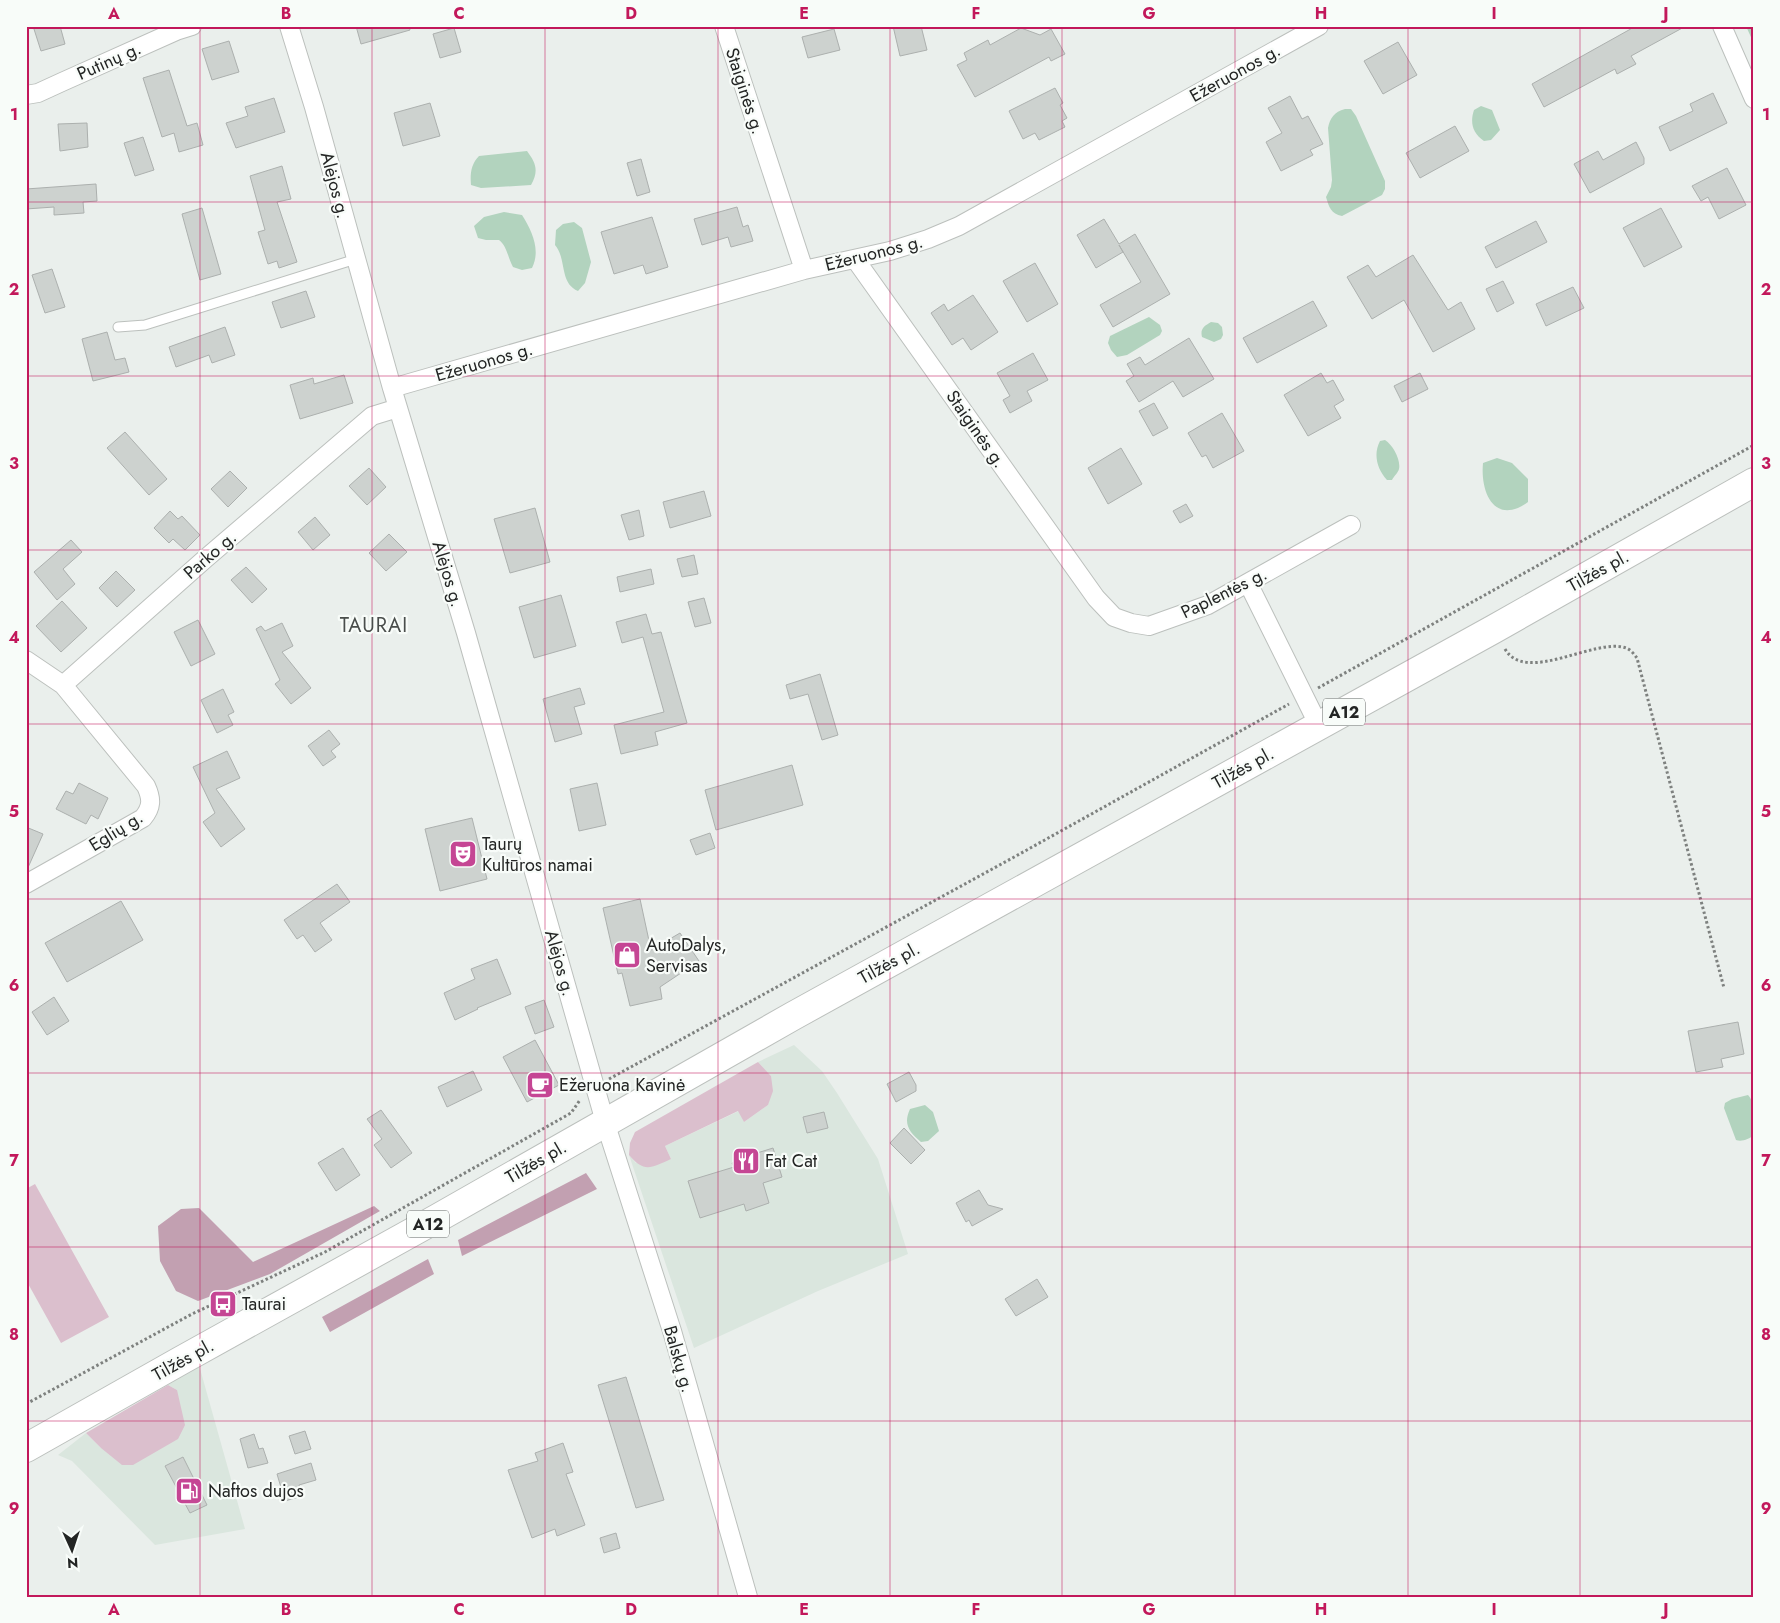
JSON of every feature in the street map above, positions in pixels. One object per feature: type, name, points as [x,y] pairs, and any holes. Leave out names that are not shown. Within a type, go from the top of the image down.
[{"type":"highway","name":"Tilžės pl.","points":[[26,1448],[793,1016],[1494,629],[1754,482]]},
{"type":"street","name":"Putinų g.","points":[[26,95],[38,93],[176,31],[192,26]]},
{"type":"street","name":"Alėjos g.","points":[[289,26],[314,107],[392,388],[466,633],[605,1122]]},
{"type":"street","name":"Staiginės g.","points":[[724,26],[804,270]]},
{"type":"street","name":"Ežeruonos g.","points":[[392,388],[804,270],[890,251],[920,242],[959,226],[1319,26]]},
{"type":"street","points":[[1722,26],[1754,99]]},
{"type":"street","name":"Staiginės g.","points":[[855,259],[1096,598]]},
{"type":"street","name":"Parko g.","points":[[63,685],[365,421],[372,416],[398,408]]},
{"type":"street","name":"Paplentės g.","points":[[1096,598],[1114,617],[1131,623],[1149,626],[1208,605],[1351,525]]},
{"type":"street","points":[[1248,583],[1319,726]]},
{"type":"street","points":[[26,660],[63,685]]},
{"type":"street","name":"Eglių g.","points":[[26,884],[143,818],[151,803],[151,796],[146,786],[63,685]]},
{"type":"street","name":"Balskų g.","points":[[605,1122],[672,1330],[748,1597]]},
{"type":"lane","points":[[118,327],[145,326],[356,259]]},
{"type":"path","points":[[26,1404],[192,1314],[334,1247],[571,1113],[580,1101],[582,1090],[634,1067],[1754,445]]},
{"type":"path","points":[[1494,629],[1508,654],[1516,660],[1530,662],[1550,661],[1604,647],[1616,646],[1628,648],[1637,658],[1724,988]]},
{"type":"shaded area","points":[[1481,106],[1492,110],[1500,130],[1491,140],[1484,141],[1473,127],[1474,110]]},
{"type":"shaded area","points":[[1345,109],[1351,109],[1356,116],[1385,181],[1385,189],[1382,195],[1342,216],[1335,214],[1328,204],[1326,197],[1332,180],[1328,128],[1333,116]]},
{"type":"shaded area","points":[[527,151],[533,159],[536,171],[531,185],[481,188],[471,185],[472,169],[474,162],[479,156]]},
{"type":"shaded area","points":[[504,212],[522,215],[529,228],[536,254],[532,268],[522,270],[513,267],[506,249],[499,240],[478,238],[474,226],[484,217]]},
{"type":"shaded area","points":[[574,222],[582,228],[591,262],[585,283],[578,291],[568,282],[559,251],[555,245],[556,230],[563,224]]},
{"type":"shaded area","points":[[1149,317],[1160,325],[1162,331],[1160,335],[1127,355],[1117,357],[1108,343],[1110,336]]},
{"type":"shaded area","points":[[1211,322],[1218,323],[1222,327],[1223,335],[1221,339],[1214,342],[1202,337],[1203,328]]},
{"type":"shaded area","points":[[1385,440],[1393,449],[1399,461],[1398,470],[1392,480],[1387,480],[1377,461],[1378,446],[1380,441]]},
{"type":"shaded area","points":[[1497,458],[1512,463],[1528,479],[1528,502],[1507,510],[1498,508],[1492,503],[1484,485],[1483,463]]},
{"type":"shaded area","points":[[794,1045],[822,1071],[878,1159],[908,1254],[818,1291],[694,1348],[629,1155],[636,1163],[671,1159],[665,1146],[739,1111],[744,1122],[768,1105],[771,1076],[758,1062]]},
{"type":"shaded area","points":[[758,1062],[771,1076],[773,1091],[768,1105],[744,1122],[738,1111],[665,1146],[671,1159],[658,1165],[644,1167],[634,1161],[629,1155],[630,1143],[635,1132]]},
{"type":"shaded area","points":[[1748,1095],[1754,1109],[1754,1135],[1745,1140],[1736,1140],[1724,1108],[1725,1103]]},
{"type":"shaded area","points":[[925,1105],[933,1112],[939,1131],[928,1141],[921,1142],[910,1131],[907,1119],[910,1109]]},
{"type":"shaded area","points":[[586,1173],[597,1189],[462,1256],[458,1240]]},
{"type":"shaded area","points":[[35,1184],[109,1317],[61,1343],[26,1280],[26,1189]]},
{"type":"shaded area","points":[[374,1206],[380,1211],[270,1274],[198,1301],[176,1291],[160,1261],[158,1226],[181,1209],[199,1208],[253,1262]]},
{"type":"shaded area","points":[[428,1259],[434,1274],[330,1332],[322,1317]]},
{"type":"shaded area","points":[[199,1365],[245,1529],[155,1545],[72,1461],[58,1455],[86,1433],[101,1448],[177,1390],[168,1385]]},
{"type":"shaded area","points":[[168,1385],[177,1390],[185,1425],[178,1439],[133,1465],[122,1465],[86,1433]]},
{"type":"building","points":[[33,26],[60,26],[65,44],[41,51]]},
{"type":"building","points":[[356,26],[409,26],[410,30],[361,44]]},
{"type":"building","points":[[893,26],[921,26],[927,50],[900,56]]},
{"type":"building","points":[[1636,26],[1686,26],[1631,56],[1636,64],[1617,74],[1615,69],[1544,107],[1532,84]]},
{"type":"building","points":[[454,28],[461,52],[440,58],[433,34]]},
{"type":"building","points":[[1021,28],[1040,35],[1051,29],[1065,54],[1051,61],[1049,57],[975,97],[957,65],[967,60],[964,53],[988,40],[990,45]]},
{"type":"building","points":[[834,29],[840,50],[808,58],[802,37]]},
{"type":"building","points":[[229,41],[239,72],[212,80],[202,49]]},
{"type":"building","points":[[1398,42],[1417,75],[1383,94],[1364,61]]},
{"type":"building","points":[[169,70],[187,126],[197,123],[203,145],[179,152],[174,133],[162,137],[143,78]]},
{"type":"building","points":[[1055,88],[1063,103],[1060,105],[1067,118],[1062,121],[1065,127],[1039,140],[1035,133],[1023,139],[1009,111]]},
{"type":"building","points":[[1713,93],[1727,123],[1670,151],[1659,127],[1693,111],[1690,104]]},
{"type":"building","points":[[1290,96],[1302,119],[1308,116],[1323,144],[1310,150],[1313,155],[1281,171],[1266,142],[1282,133],[1268,108]]},
{"type":"building","points":[[274,98],[285,132],[236,148],[226,123],[248,116],[245,107]]},
{"type":"building","points":[[430,103],[440,136],[403,146],[394,113]]},
{"type":"building","points":[[87,123],[88,147],[60,151],[58,124]]},
{"type":"building","points":[[1455,126],[1469,151],[1420,178],[1406,153]]},
{"type":"building","points":[[143,137],[154,170],[135,176],[124,143]]},
{"type":"building","points":[[1636,142],[1644,158],[1644,164],[1590,193],[1574,164],[1598,151],[1603,160]]},
{"type":"building","points":[[641,159],[650,192],[637,196],[627,163]]},
{"type":"building","points":[[282,166],[291,199],[277,202],[297,262],[279,268],[277,261],[268,264],[258,232],[265,230],[250,176]]},
{"type":"building","points":[[1727,168],[1746,205],[1719,219],[1708,197],[1701,201],[1692,186]]},
{"type":"building","points":[[96,184],[97,201],[83,202],[84,213],[54,215],[54,207],[26,209],[26,189]]},
{"type":"building","points":[[737,207],[743,227],[748,225],[753,241],[731,247],[728,237],[702,245],[694,219]]},
{"type":"building","points":[[202,208],[221,274],[200,280],[182,214]]},
{"type":"building","points":[[1661,208],[1682,247],[1644,267],[1623,228]]},
{"type":"building","points":[[652,217],[668,267],[646,274],[643,265],[614,274],[601,232]]},
{"type":"building","points":[[1104,219],[1119,244],[1135,234],[1170,294],[1113,327],[1100,305],[1141,282],[1119,245],[1123,252],[1096,268],[1077,235]]},
{"type":"building","points":[[1536,221],[1547,242],[1496,268],[1485,247]]},
{"type":"building","points":[[1413,255],[1448,310],[1461,302],[1475,329],[1433,352],[1404,300],[1372,319],[1347,277],[1368,265],[1376,277]]},
{"type":"building","points":[[1035,263],[1058,304],[1027,322],[1003,281]]},
{"type":"building","points":[[52,269],[65,307],[45,313],[32,275]]},
{"type":"building","points":[[1503,281],[1514,303],[1497,312],[1486,289]]},
{"type":"building","points":[[1573,287],[1584,308],[1546,326],[1536,304]]},
{"type":"building","points":[[306,291],[315,317],[281,328],[272,302]]},
{"type":"building","points":[[973,295],[998,332],[971,350],[963,338],[952,345],[931,313],[944,304],[948,311]]},
{"type":"building","points":[[1313,301],[1327,326],[1257,363],[1243,338]]},
{"type":"building","points":[[225,327],[235,355],[212,363],[209,355],[176,367],[169,347]]},
{"type":"building","points":[[107,332],[115,360],[125,358],[129,372],[93,381],[82,339]]},
{"type":"building","points":[[1189,338],[1214,379],[1183,397],[1173,381],[1139,402],[1126,381],[1134,376],[1127,364],[1140,357],[1145,365]]},
{"type":"building","points":[[1033,353],[1048,380],[1027,391],[1032,401],[1010,413],[1003,400],[1010,396],[997,373]]},
{"type":"building","points":[[1321,373],[1327,383],[1333,380],[1344,400],[1334,406],[1341,418],[1308,436],[1284,395]]},
{"type":"building","points":[[1420,373],[1428,389],[1402,402],[1394,386]]},
{"type":"building","points":[[344,375],[353,403],[300,419],[290,385],[313,378],[314,384]]},
{"type":"building","points":[[1154,403],[1168,428],[1153,436],[1139,411]]},
{"type":"building","points":[[1222,413],[1244,451],[1213,468],[1206,455],[1202,457],[1188,433]]},
{"type":"building","points":[[125,432],[167,479],[149,495],[107,448]]},
{"type":"building","points":[[1121,448],[1142,484],[1108,504],[1088,468]]},
{"type":"building","points":[[369,468],[386,487],[367,505],[349,486]]},
{"type":"building","points":[[230,471],[247,488],[228,507],[211,489]]},
{"type":"building","points":[[704,491],[711,516],[670,528],[663,502]]},
{"type":"building","points":[[1186,504],[1193,516],[1180,523],[1173,511]]},
{"type":"building","points":[[535,508],[550,562],[510,573],[494,519]]},
{"type":"building","points":[[639,510],[644,536],[629,540],[621,515]]},
{"type":"building","points":[[170,511],[178,519],[182,516],[200,535],[185,550],[173,539],[169,543],[154,528]]},
{"type":"building","points":[[315,517],[330,535],[313,550],[298,532]]},
{"type":"building","points":[[389,534],[407,552],[386,571],[369,553]]},
{"type":"building","points":[[71,540],[82,552],[63,569],[75,584],[57,600],[34,572]]},
{"type":"building","points":[[694,555],[698,574],[682,577],[677,559]]},
{"type":"building","points":[[246,567],[267,589],[252,603],[231,580]]},
{"type":"building","points":[[651,569],[654,584],[620,592],[617,577]]},
{"type":"building","points":[[116,571],[135,590],[117,607],[99,588]]},
{"type":"building","points":[[561,595],[576,646],[534,658],[519,607]]},
{"type":"building","points":[[704,598],[711,623],[695,627],[688,602]]},
{"type":"building","points":[[62,601],[87,628],[61,652],[36,626]]},
{"type":"building","points":[[646,614],[652,634],[661,632],[687,723],[655,732],[658,745],[621,754],[614,725],[664,712],[643,637],[622,643],[616,622]]},
{"type":"building","points":[[198,620],[215,654],[191,666],[174,632]]},
{"type":"building","points":[[282,623],[293,646],[282,652],[311,688],[291,704],[275,684],[280,680],[256,629],[261,626],[265,631]]},
{"type":"building","points":[[820,674],[838,735],[822,740],[808,694],[790,699],[786,685]]},
{"type":"building","points":[[580,688],[585,704],[574,707],[582,734],[555,742],[543,699]]},
{"type":"building","points":[[223,689],[234,712],[228,715],[233,725],[217,733],[201,700]]},
{"type":"building","points":[[329,730],[340,744],[331,751],[336,757],[323,766],[308,746]]},
{"type":"building","points":[[227,751],[240,778],[216,789],[245,829],[221,847],[203,822],[215,813],[193,767]]},
{"type":"building","points":[[792,765],[803,805],[716,830],[705,790]]},
{"type":"building","points":[[79,783],[108,798],[98,819],[91,815],[86,824],[56,809],[66,791],[73,794]]},
{"type":"building","points":[[597,783],[606,825],[579,831],[570,789]]},
{"type":"building","points":[[472,818],[487,879],[440,891],[425,829]]},
{"type":"building","points":[[26,827],[43,834],[26,872]]},
{"type":"building","points":[[710,833],[715,848],[696,855],[690,840]]},
{"type":"building","points":[[337,884],[350,902],[320,923],[332,940],[315,952],[303,935],[297,939],[284,920]]},
{"type":"building","points":[[640,899],[651,950],[680,933],[699,961],[660,987],[662,999],[630,1006],[622,973],[618,974],[603,908]]},
{"type":"building","points":[[121,901],[143,940],[67,982],[45,943]]},
{"type":"building","points":[[497,959],[511,994],[477,1008],[455,1020],[444,993],[475,979],[471,969]]},
{"type":"building","points":[[54,997],[69,1021],[47,1035],[32,1012]]},
{"type":"building","points":[[544,1000],[554,1027],[535,1034],[525,1007]]},
{"type":"building","points":[[1738,1022],[1744,1054],[1721,1059],[1723,1067],[1696,1072],[1688,1031]]},
{"type":"building","points":[[535,1040],[559,1085],[527,1102],[503,1057]]},
{"type":"building","points":[[473,1071],[482,1090],[447,1107],[438,1087]]},
{"type":"building","points":[[909,1072],[916,1085],[916,1091],[896,1102],[887,1084]]},
{"type":"building","points":[[381,1110],[412,1153],[391,1168],[374,1145],[382,1139],[367,1119]]},
{"type":"building","points":[[824,1112],[828,1128],[807,1133],[803,1117]]},
{"type":"building","points":[[904,1128],[925,1150],[911,1164],[890,1143]]},
{"type":"building","points":[[343,1148],[360,1175],[336,1191],[318,1163]]},
{"type":"building","points":[[773,1148],[782,1177],[763,1183],[769,1203],[746,1211],[744,1204],[700,1218],[688,1181],[734,1167],[732,1163]]},
{"type":"building","points":[[979,1190],[988,1205],[1003,1209],[972,1226],[969,1220],[966,1222],[956,1203]]},
{"type":"building","points":[[1037,1279],[1048,1297],[1016,1316],[1005,1299]]},
{"type":"building","points":[[626,1377],[664,1500],[636,1508],[598,1385]]},
{"type":"building","points":[[305,1431],[311,1449],[295,1454],[289,1436]]},
{"type":"building","points":[[254,1434],[259,1449],[263,1448],[268,1463],[248,1468],[240,1439]]},
{"type":"building","points":[[563,1443],[573,1472],[566,1474],[585,1525],[557,1536],[555,1529],[532,1538],[508,1470],[538,1461],[535,1453]]},
{"type":"building","name":"Naftos dujos","points":[[183,1457],[207,1505],[190,1513],[165,1466]]},
{"type":"building","points":[[311,1463],[316,1480],[299,1485],[302,1496],[285,1501],[277,1474]]},
{"type":"building","points":[[616,1533],[620,1548],[604,1553],[600,1538]]},
{"type":"waterway","points":[[1749,26],[1754,37]]},
{"type":"place","name":"Taurų Kultūros namai","points":[[463,854]]},
{"type":"place","name":"AutoDalys, Servisas","points":[[627,955]]},
{"type":"place","name":"Ežeruona Kavinė","points":[[540,1085]]},
{"type":"place","name":"Fat Cat","points":[[746,1161]]},
{"type":"place","name":"Taurai","points":[[223,1304]]},
{"type":"place","name":"Naftos dujos","points":[[189,1491]]},
{"type":"district","name":"TAURAI","points":[[374,625]]}]
